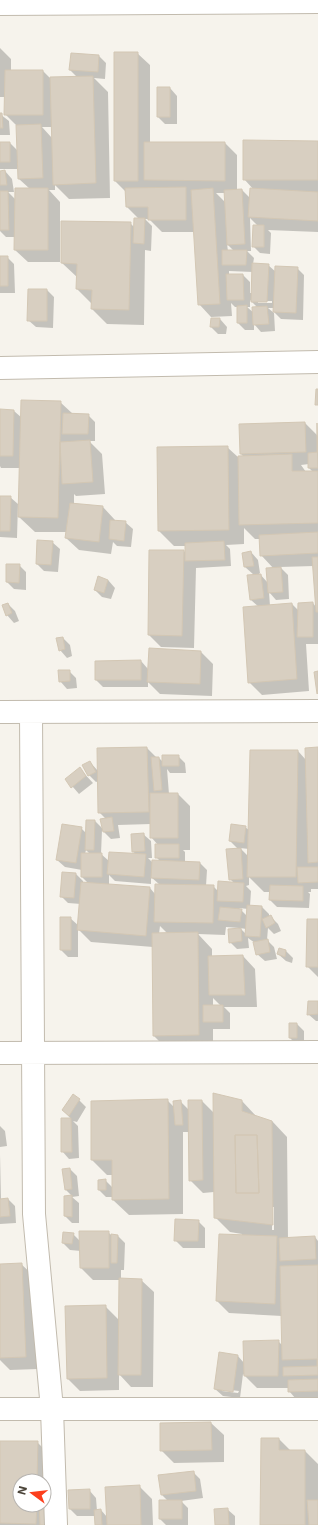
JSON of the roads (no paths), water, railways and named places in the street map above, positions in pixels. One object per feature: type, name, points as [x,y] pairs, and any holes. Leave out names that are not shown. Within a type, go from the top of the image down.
[{"type":"street","points":[[0,4],[318,2]]},
{"type":"street","points":[[0,368],[318,362]]},
{"type":"street","points":[[0,712],[318,711]]},
{"type":"street","points":[[31,713],[34,1214],[52,1409],[56,1525]]},
{"type":"street","points":[[0,1053],[318,1052]]},
{"type":"street","points":[[0,1410],[318,1409]]}]
